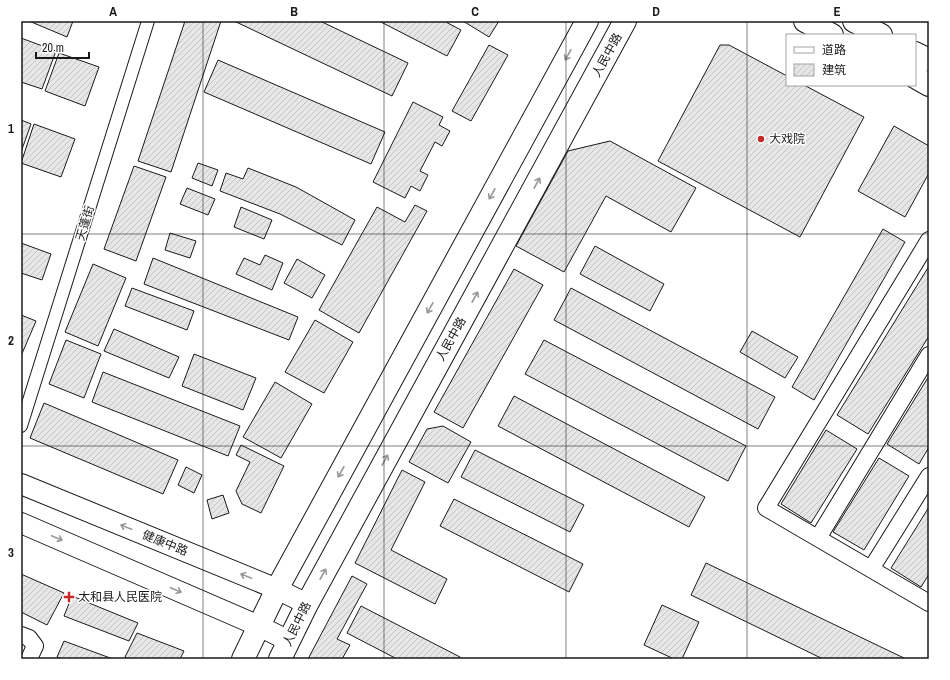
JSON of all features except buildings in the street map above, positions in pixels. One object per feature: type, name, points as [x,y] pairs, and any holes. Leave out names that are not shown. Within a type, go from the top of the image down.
[{"type":"main road","points":[[243,659],[277,589],[587,21]]},
{"type":"main road","name":"人民中路","points":[[284,650],[307,604],[625,21]]},
{"type":"main road","points":[[805,21],[830,34]]},
{"type":"main road","points":[[854,21],[879,34]]},
{"type":"main road","points":[[916,54],[929,60]]},
{"type":"main road","points":[[916,78],[929,85]]},
{"type":"street","name":"天蓬街","points":[[21,426],[148,21]]},
{"type":"street","points":[[927,598],[871,569],[766,508],[929,240]]},
{"type":"street","points":[[818,538],[929,355]]},
{"type":"street","points":[[871,569],[929,476]]},
{"type":"street","name":"健康中路","points":[[21,484],[277,589],[307,604]]},
{"type":"street","points":[[21,523],[259,626],[284,650]]},
{"type":"street","points":[[21,635],[29,638],[35,646],[30,659]]},
{"type":"place","name":"大戏院","points":[[761,139]]},
{"type":"place","name":"太和县人民医院","points":[[69,597]]}]
